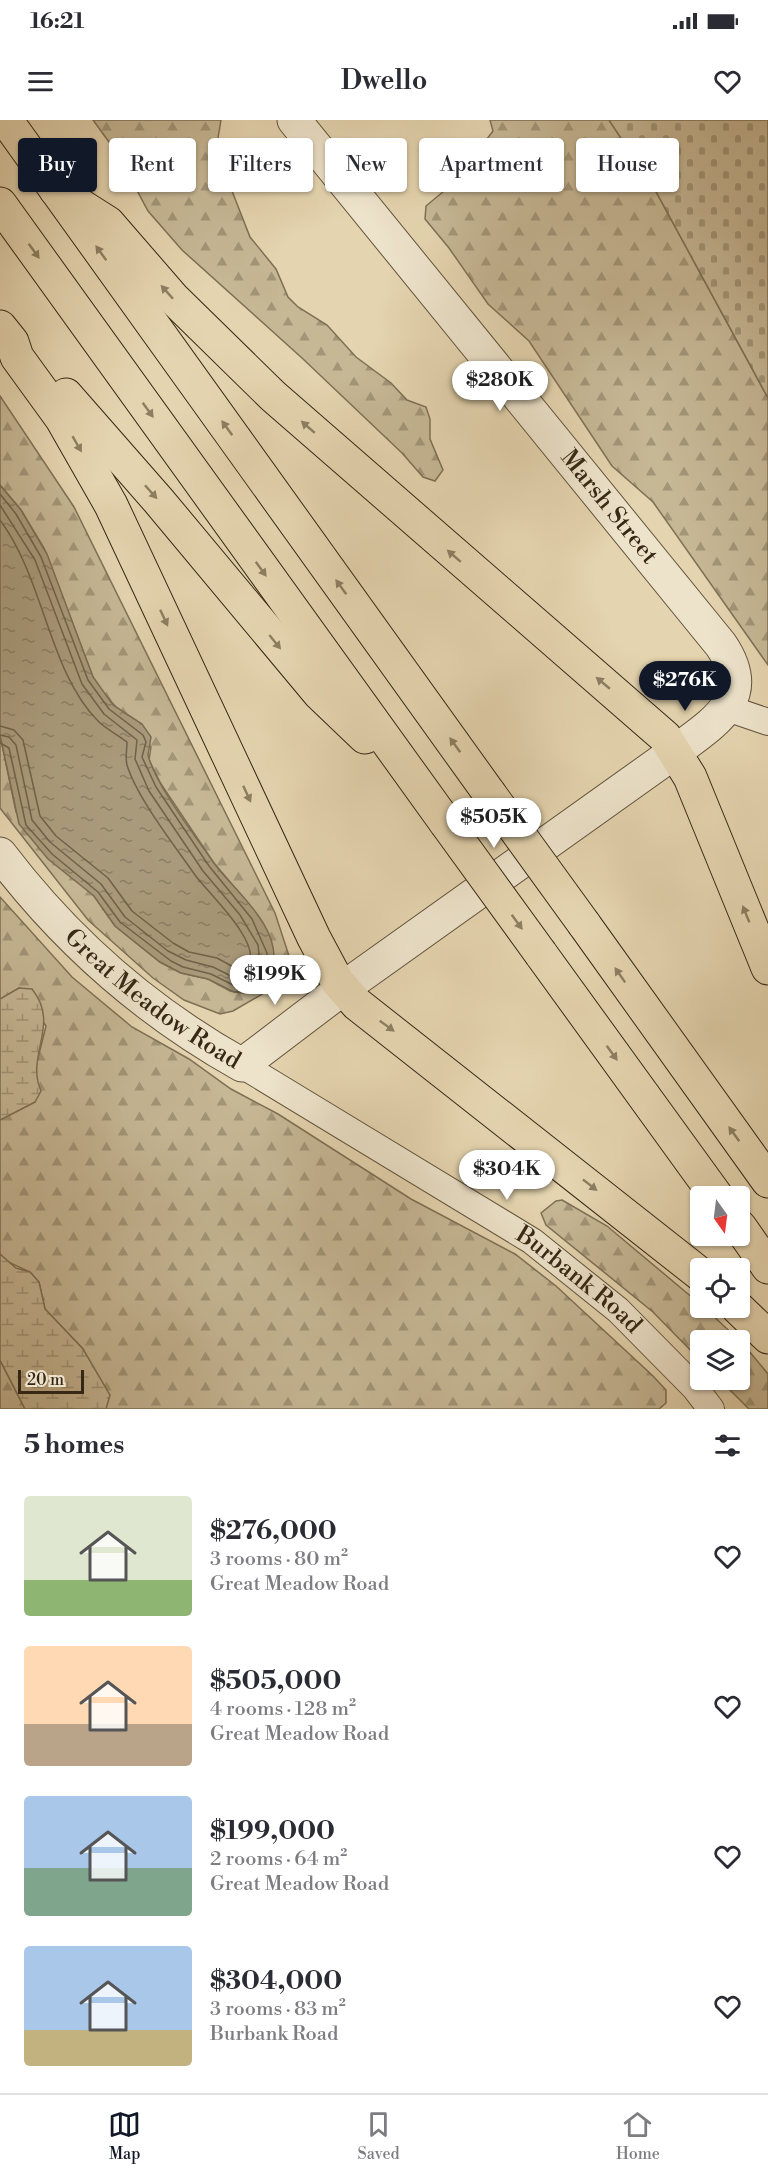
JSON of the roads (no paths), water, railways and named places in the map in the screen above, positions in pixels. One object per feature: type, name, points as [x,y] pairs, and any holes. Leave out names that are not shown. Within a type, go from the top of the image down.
[{"type":"highway","points":[[6,120],[19,138]]},
{"type":"highway","points":[[57,192],[768,1181]]},
{"type":"highway","points":[[59,192],[108,223],[173,298],[243,369],[484,582],[651,724],[676,751],[690,777],[768,968]]},
{"type":"highway","points":[[0,204],[709,1186]]},
{"type":"highway","points":[[6,335],[30,352],[158,500],[319,693],[359,732],[402,763]]},
{"type":"highway","points":[[6,335],[17,357],[62,419],[111,505],[314,938],[342,989],[357,1004],[601,1193],[690,1266]]},
{"type":"highway","points":[[750,1241],[768,1267]]},
{"type":"highway","points":[[748,1318],[768,1337]]},
{"type":"street","name":"Marsh Street","points":[[294,120],[721,645],[735,674],[735,689],[727,708]]},
{"type":"street","points":[[727,708],[768,722]]},
{"type":"street","name":"Great Meadow Road","points":[[0,854],[45,909],[104,967],[175,1024],[242,1065],[342,989],[676,751],[727,708]]},
{"type":"street","name":"Burbank Road","points":[[242,1065],[532,1241],[618,1310],[695,1388],[711,1409]]},
{"type":"water","points":[[0,485],[21,510],[47,554],[93,677],[113,705],[142,724],[151,737],[148,755],[167,795],[213,862],[255,910],[264,924],[271,938],[274,953],[273,968],[255,990],[234,992],[208,979],[181,973],[160,962],[115,926],[94,896],[48,859],[19,824],[0,735]]}]
